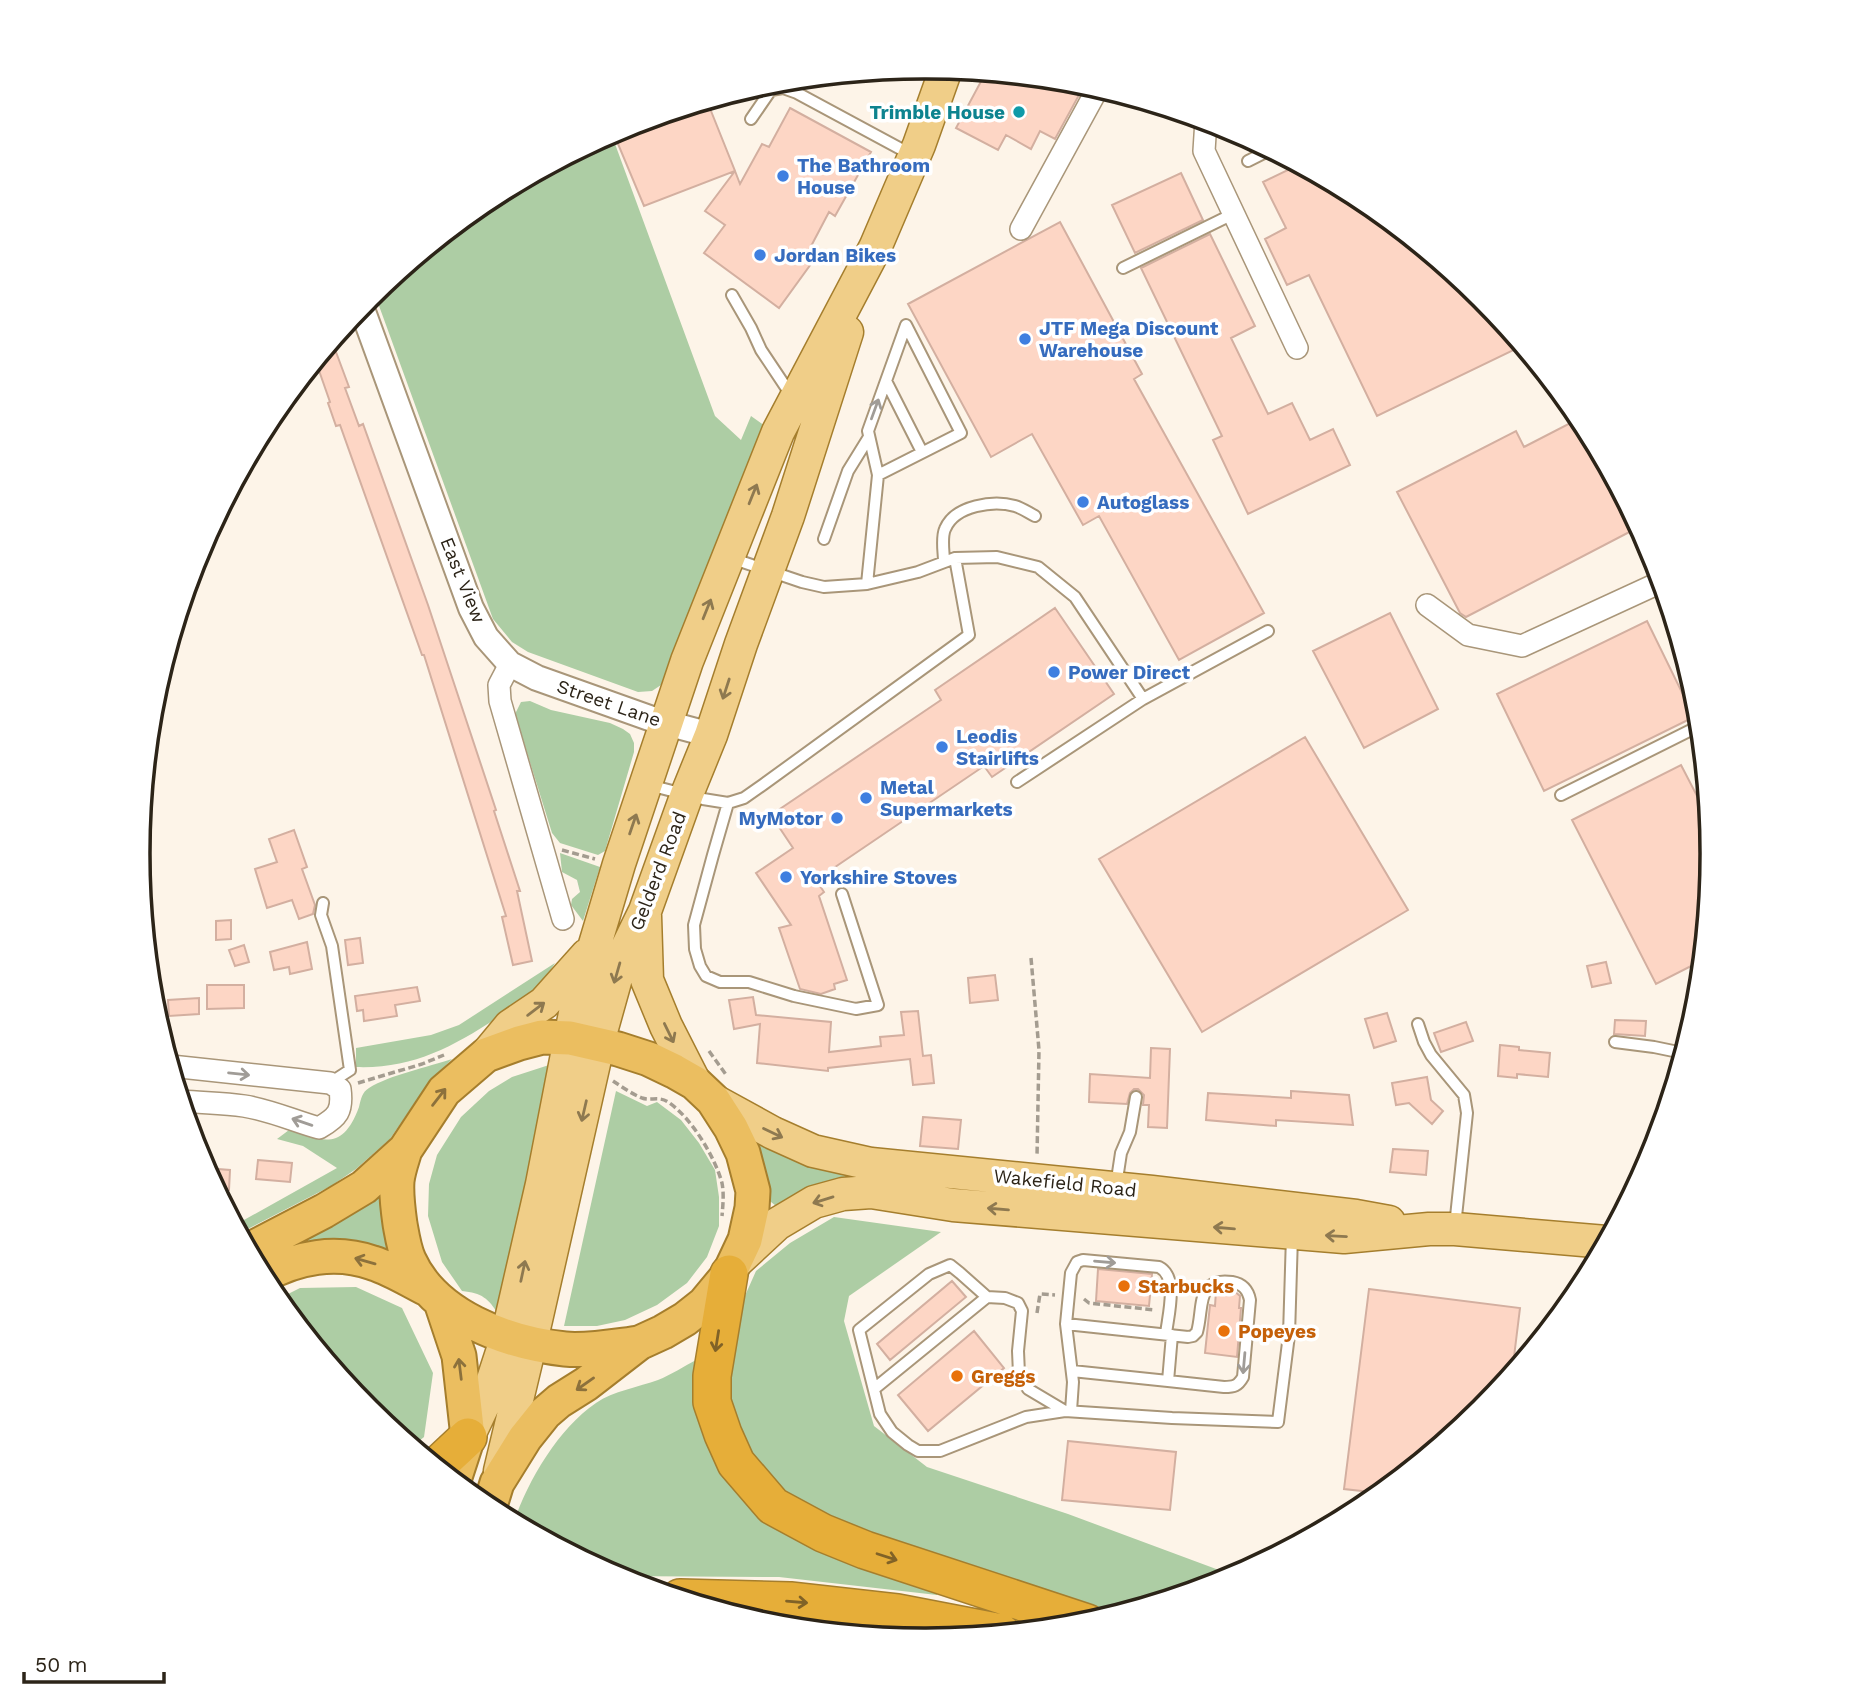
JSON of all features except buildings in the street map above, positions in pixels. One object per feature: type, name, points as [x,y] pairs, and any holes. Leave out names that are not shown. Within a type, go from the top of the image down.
[{"type":"highway","points":[[257,1246],[364,1187],[405,1150],[444,1091],[486,1055],[519,1043],[542,1037],[585,1041],[649,1059],[704,1091],[731,1128],[743,1153],[752,1191],[752,1208],[745,1240],[732,1268],[704,1304],[685,1319],[639,1343],[545,1413],[525,1438],[493,1496]]},
{"type":"highway","points":[[405,1150],[397,1180],[397,1206],[402,1237],[409,1260],[434,1295]]},
{"type":"highway","points":[[273,1271],[312,1257],[343,1255],[373,1263],[434,1295],[473,1322],[519,1340],[568,1349],[639,1343]]},
{"type":"highway","points":[[732,1268],[712,1376],[712,1402],[736,1464],[773,1506],[823,1533],[865,1550],[1063,1615]]},
{"type":"highway","name":"Gelderd Road","points":[[434,1295],[459,1356],[468,1437],[457,1471]]},
{"type":"highway","points":[[443,1460],[468,1437]]},
{"type":"highway","points":[[715,1599],[803,1602],[897,1613],[970,1627]]},
{"type":"main road","name":"Gelderd Road","points":[[493,1496],[519,1340],[585,1041],[645,911],[711,734],[788,516],[875,248],[914,156],[942,79]]},
{"type":"main road","name":"Gelderd Road","points":[[585,1041],[576,1008],[619,864],[687,661],[778,432],[875,248]]},
{"type":"main road","points":[[645,911],[647,980],[666,1026],[704,1091]]},
{"type":"main road","points":[[486,1055],[510,1026],[544,1003],[595,946]]},
{"type":"main road","name":"Wakefield Road","points":[[704,1091],[773,1133],[813,1151],[871,1164],[1115,1188],[1293,1221]]},
{"type":"main road","name":"Wakefield Road","points":[[732,1268],[777,1224],[814,1202],[843,1194],[870,1192],[953,1205],[1293,1221],[1356,1216],[1590,1250]]},
{"type":"main road","name":"Gelderd Road","points":[[468,1437],[519,1340]]},
{"type":"street","points":[[1021,229],[1093,98]]},
{"type":"street","points":[[1205,132],[1204,151],[1297,348]]},
{"type":"street","name":"East View","points":[[366,318],[471,608],[486,638],[510,664]]},
{"type":"street","points":[[1427,605],[1468,635],[1522,646],[1652,586]]},
{"type":"street","points":[[510,664],[499,685],[499,701],[541,845],[560,890],[564,919]]},
{"type":"street","name":"Street Lane","points":[[510,664],[537,678],[665,723],[711,734]]},
{"type":"street","points":[[181,1067],[335,1086],[342,1104],[334,1119],[319,1128],[283,1115],[243,1106],[191,1102]]},
{"type":"lane","points":[[791,91],[914,156]]},
{"type":"lane","points":[[751,119],[767,95]]},
{"type":"lane","points":[[1248,161],[1260,155]]},
{"type":"lane","points":[[1123,268],[1234,214]]},
{"type":"lane","points":[[732,295],[761,350],[794,400]]},
{"type":"lane","points":[[867,584],[878,475],[867,431],[906,325],[961,433],[878,475]]},
{"type":"lane","points":[[886,382],[922,452]]},
{"type":"lane","points":[[824,539],[848,471],[869,437]]},
{"type":"lane","points":[[646,784],[729,803],[744,798],[969,635],[943,542],[945,529],[952,519],[980,505],[1001,503],[1019,506],[1035,516]]},
{"type":"lane","points":[[728,557],[824,587],[867,584],[918,572],[950,560],[997,557],[1038,568],[1075,597],[1143,699]]},
{"type":"lane","points":[[1017,782],[1143,699],[1268,631]]},
{"type":"lane","points":[[1561,795],[1690,731]]},
{"type":"lane","points":[[729,803],[694,925],[695,949],[699,966],[706,976],[720,982],[749,982],[794,996],[856,1009],[878,1005],[842,894]]},
{"type":"lane","points":[[323,903],[321,915],[332,946],[350,1070],[335,1086]]},
{"type":"lane","points":[[1418,1024],[1431,1055],[1464,1095],[1467,1113],[1442,1229]]},
{"type":"lane","points":[[1615,1042],[1674,1051]]},
{"type":"lane","points":[[1115,1188],[1136,1097]]},
{"type":"lane","points":[[1068,1411],[1028,1389],[1019,1374],[1022,1311],[1018,1303],[1004,1298],[987,1297],[950,1265],[929,1274],[859,1330],[880,1414],[892,1432],[918,1451],[940,1451],[1026,1418],[1068,1411],[1278,1422],[1289,1335],[1293,1221]]},
{"type":"lane","points":[[1068,1411],[1073,1382],[1066,1324],[1071,1272],[1077,1262],[1083,1260],[1159,1267],[1165,1270],[1172,1283],[1168,1381]]},
{"type":"lane","points":[[1066,1324],[1188,1337],[1196,1332],[1203,1294],[1216,1282],[1240,1283],[1248,1291],[1250,1300],[1243,1377],[1239,1384],[1233,1387],[1072,1371]]},
{"type":"lane","points":[[874,1389],[987,1297]]},
{"type":"path","points":[[541,845],[604,861]]},
{"type":"path","points":[[1031,958],[1039,1050],[1037,1180]]},
{"type":"path","points":[[335,1086],[422,1064],[452,1052]]},
{"type":"path","points":[[612,1080],[645,1099],[659,1098],[668,1102],[699,1135],[714,1160],[723,1186],[722,1222]]},
{"type":"path","points":[[1040,1294],[1056,1296]]},
{"type":"green space","points":[[615,144],[715,416],[741,440],[751,416],[765,426],[661,685],[652,691],[638,692],[528,652],[512,642],[493,619],[379,305],[453,239],[495,209],[582,159]]},
{"type":"green space","points":[[530,701],[551,710],[610,723],[630,734],[634,743],[634,752],[605,851],[598,855],[560,843],[552,833],[515,714],[521,702]]},
{"type":"green space","points":[[560,853],[600,867],[583,921],[571,905],[572,899],[580,892],[577,880],[562,872]]},
{"type":"green space","points":[[555,963],[530,995],[463,1039],[413,1060],[376,1067],[356,1067],[356,1048],[431,1035],[459,1025]]},
{"type":"green space","points":[[452,1059],[426,1086],[390,1139],[356,1169],[331,1186],[248,1229],[243,1220],[337,1168],[303,1146],[277,1139],[289,1130],[313,1138],[332,1139],[339,1136],[353,1121],[365,1092],[398,1075]]},
{"type":"green space","points":[[549,1065],[499,1315],[484,1297],[462,1291],[442,1262],[428,1216],[429,1184],[437,1155],[461,1117],[489,1091],[512,1077]]},
{"type":"green space","points":[[616,1091],[647,1106],[657,1102],[681,1120],[699,1143],[715,1170],[719,1226],[707,1257],[687,1283],[657,1305],[625,1320],[597,1326],[564,1326]]},
{"type":"green space","points":[[740,1131],[905,1179],[985,1194],[852,1177],[823,1183],[776,1206],[760,1193]]},
{"type":"green space","points":[[392,1186],[405,1263],[272,1255],[363,1207]]},
{"type":"green space","points":[[834,1217],[941,1232],[849,1296],[844,1321],[874,1426],[927,1467],[1068,1514],[1219,1570],[1126,1602],[1092,1610],[833,1519],[786,1493],[744,1449],[726,1393],[736,1316],[756,1271],[790,1243]]},
{"type":"green space","points":[[356,1287],[402,1308],[433,1373],[424,1437],[420,1441],[377,1401],[310,1325],[288,1294],[300,1288]]},
{"type":"green space","points":[[696,1360],[709,1446],[938,1589],[937,1595],[779,1577],[648,1576],[582,1548],[518,1512],[546,1456],[582,1414],[610,1395],[668,1376]]},
{"type":"green space","points":[[806,1619],[812,1619],[877,1627]]},
{"type":"place","name":"Trimble House","points":[[1019,112]]},
{"type":"place","name":"The Bathroom House","points":[[783,176]]},
{"type":"place","name":"Jordan Bikes","points":[[760,255]]},
{"type":"place","name":"JTF Mega Discount Warehouse","points":[[1025,339]]},
{"type":"place","name":"Autoglass","points":[[1083,502]]},
{"type":"place","name":"Power Direct","points":[[1054,672]]},
{"type":"place","name":"Leodis Stairlifts","points":[[942,747]]},
{"type":"place","name":"Metal Supermarkets","points":[[866,798]]},
{"type":"place","name":"MyMotor","points":[[837,818]]},
{"type":"place","name":"Yorkshire Stoves","points":[[786,877]]},
{"type":"place","name":"Starbucks","points":[[1124,1286]]},
{"type":"place","name":"Popeyes","points":[[1224,1331]]},
{"type":"place","name":"Greggs","points":[[957,1376]]}]
